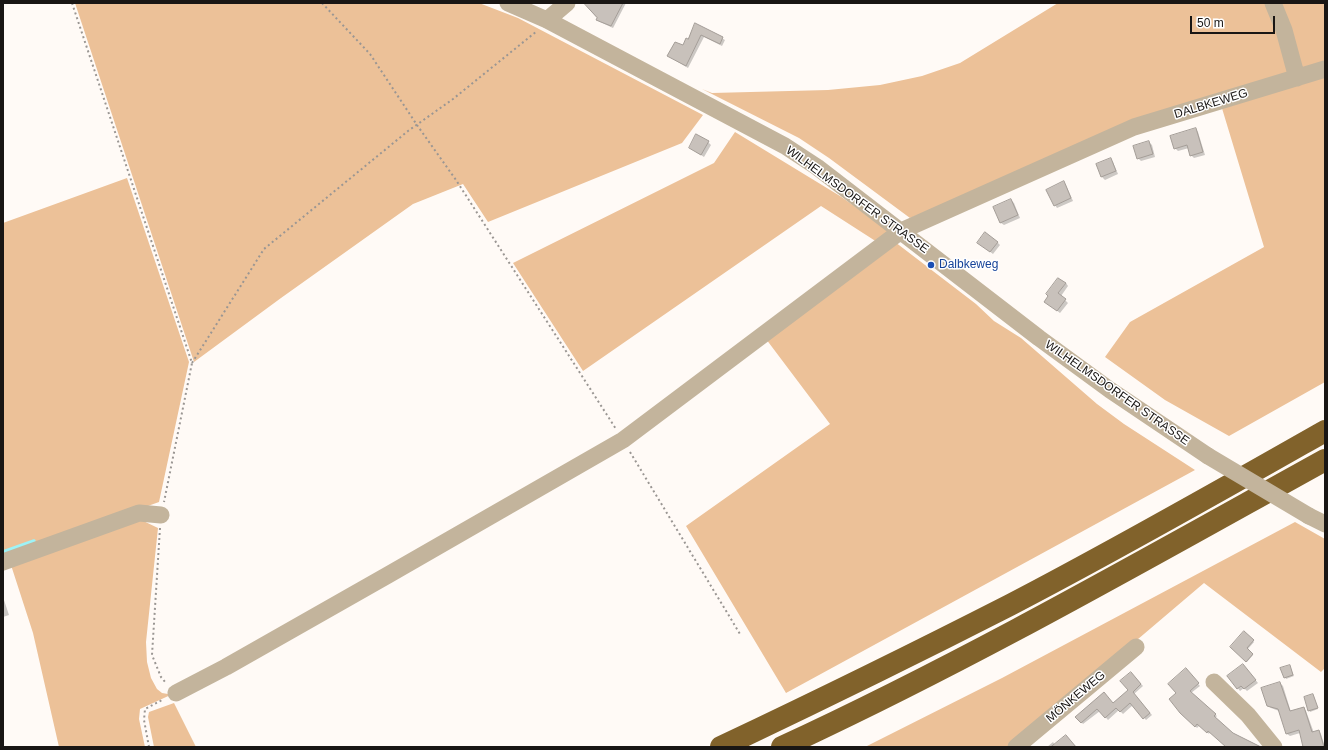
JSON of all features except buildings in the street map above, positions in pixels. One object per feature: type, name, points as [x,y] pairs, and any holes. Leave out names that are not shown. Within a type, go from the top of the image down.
[{"type":"highway","points":[[721,747],[814,703],[1011,604],[1166,521],[1325,431]]},
{"type":"highway","points":[[782,747],[835,722],[1038,619],[1325,460]]},
{"type":"street","name":"WILHELMSDORFER STRASSE","points":[[508,3],[547,20],[785,146],[817,167],[1046,343],[1110,390],[1208,456],[1325,524]]},
{"type":"street","points":[[547,20],[567,3]]},
{"type":"street","points":[[1273,3],[1284,30],[1297,78]]},
{"type":"street","name":"DALBKEWEG","points":[[176,693],[226,667],[623,440],[901,231],[1134,127],[1325,69]]},
{"type":"street","points":[[3,562],[139,513],[161,515]]},
{"type":"street","name":"MÖNKEWEG","points":[[1016,747],[1136,647]]},
{"type":"street","points":[[1214,682],[1248,715],[1274,747]]},
{"type":"path","points":[[72,3],[192,363]]},
{"type":"path","points":[[322,3],[370,54],[417,125],[456,180],[623,440],[740,634]]},
{"type":"path","points":[[149,747],[144,720],[145,709],[176,693],[161,677],[152,655],[161,515],[192,363],[264,249],[417,125],[453,99],[537,31],[547,20]]},
{"type":"shaded area","points":[[75,3],[479,3],[518,18],[703,115],[682,143],[488,222],[463,184],[413,204],[194,362]]},
{"type":"shaded area","points":[[1058,3],[1325,3],[1325,64],[910,218],[829,158],[799,138],[702,89],[712,93],[828,90],[880,85],[922,76],[960,63]]},
{"type":"shaded area","points":[[1325,74],[1325,382],[1229,436],[1165,400],[1105,357],[1130,322],[1264,247],[1221,105]]},
{"type":"shaded area","points":[[735,132],[840,196],[891,232],[877,242],[821,206],[583,371],[513,263],[714,163]]},
{"type":"shaded area","points":[[127,178],[189,362],[159,502],[3,558],[3,223]]},
{"type":"shaded area","points":[[895,242],[976,304],[994,321],[1021,338],[1097,404],[1124,424],[1195,470],[786,693],[686,526],[830,424],[766,339]]},
{"type":"shaded area","points":[[135,517],[158,528],[146,642],[147,662],[151,678],[157,689],[162,693],[168,694],[177,692],[140,709],[139,719],[145,747],[59,747],[33,633],[10,562]]},
{"type":"shaded area","points":[[1295,522],[1325,539],[1325,668],[1321,672],[1204,583],[1011,747],[865,747],[1002,678]]},
{"type":"shaded area","points":[[174,703],[196,747],[154,747],[148,717],[149,712]]},
{"type":"waterway","points":[[3,552],[34,541]]},
{"type":"place","name":"Dalbkeweg","points":[[931,265]]}]
